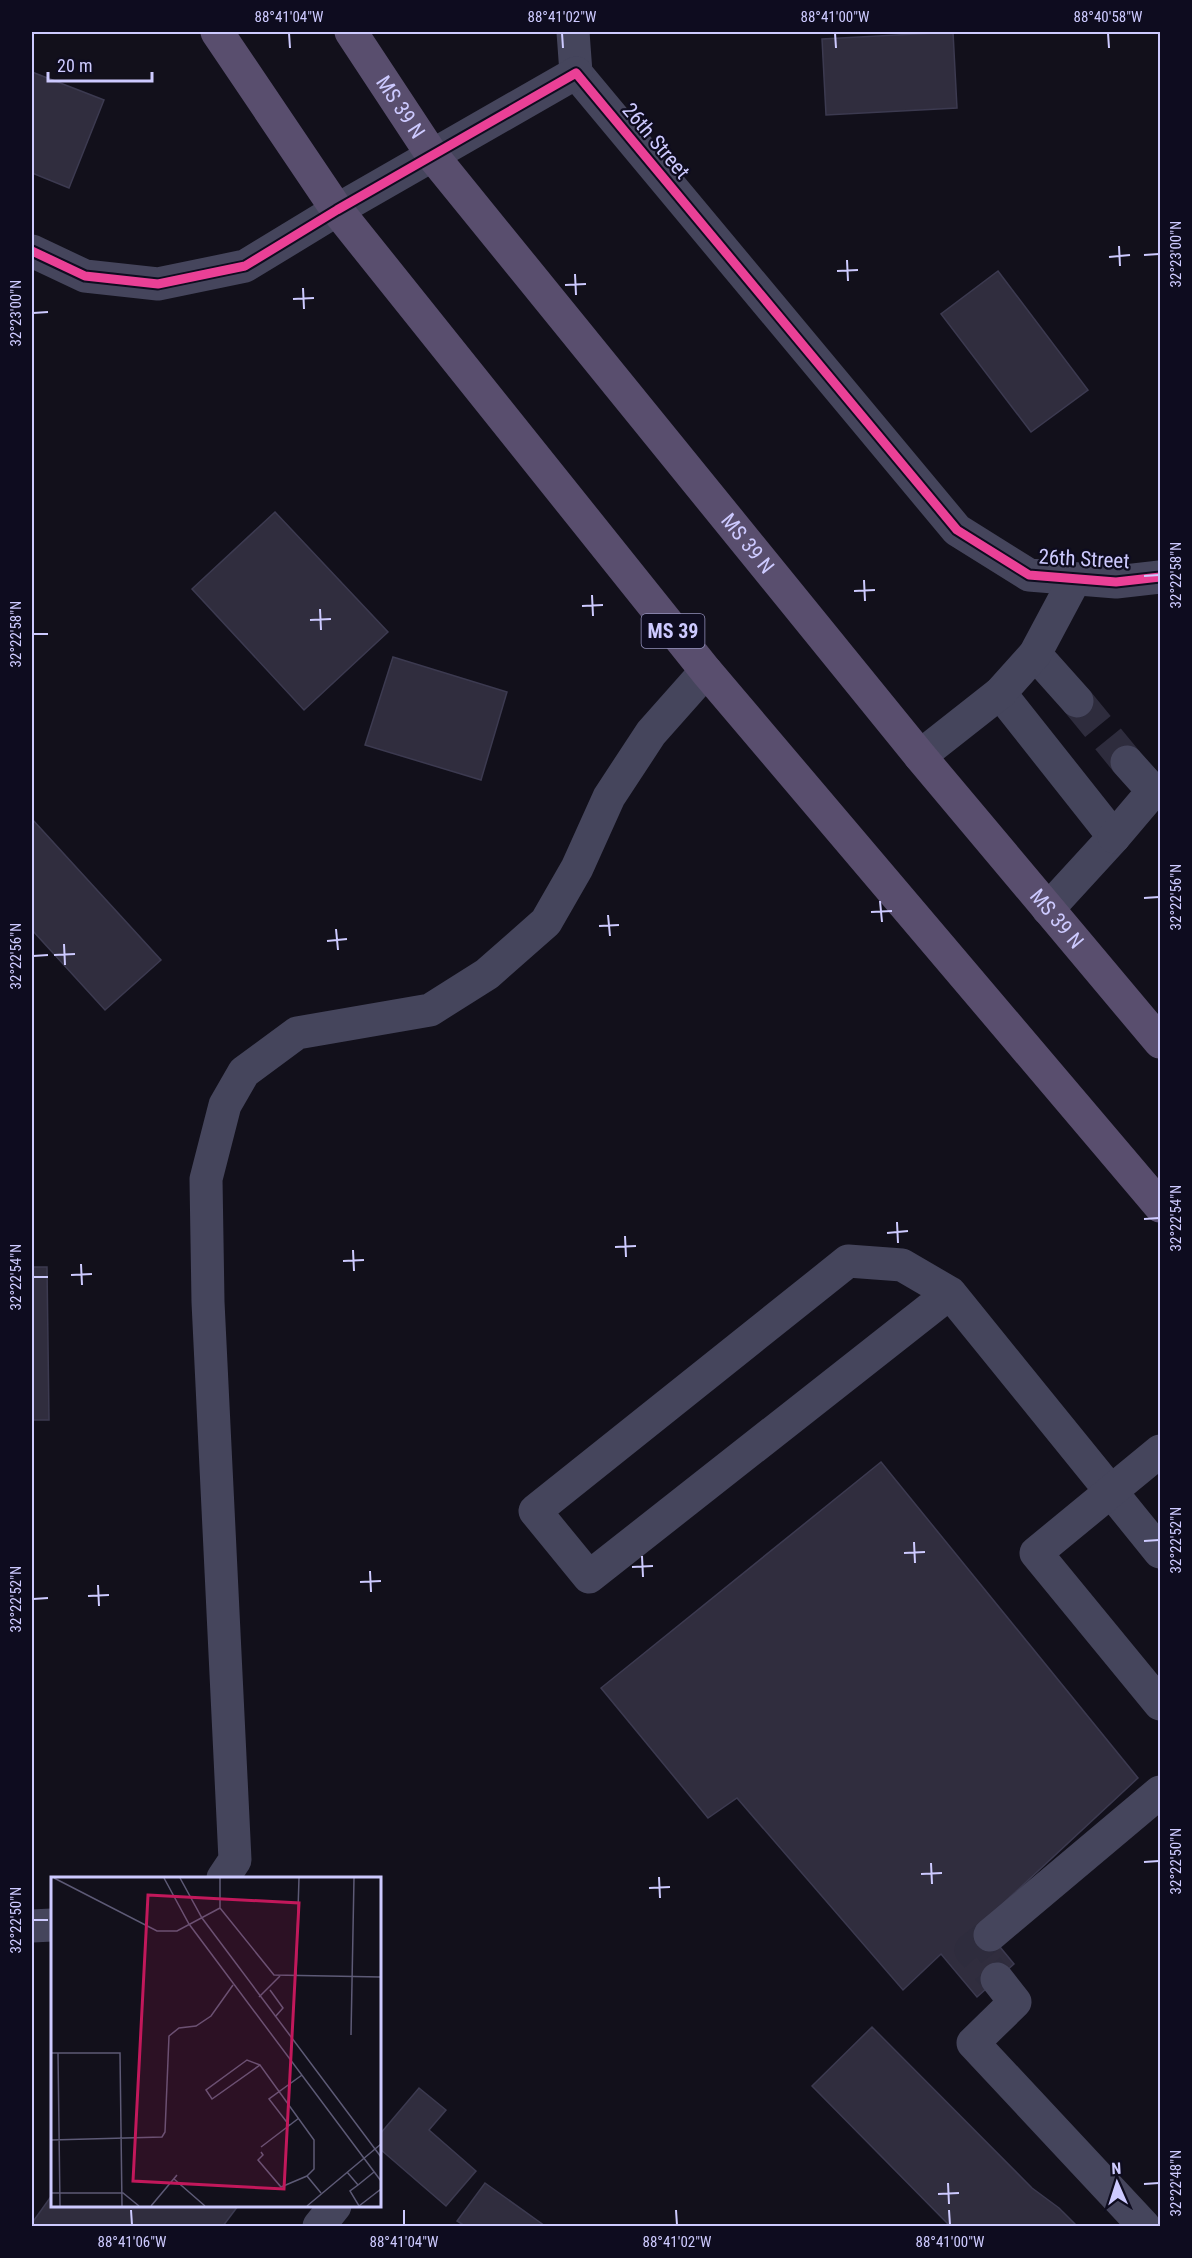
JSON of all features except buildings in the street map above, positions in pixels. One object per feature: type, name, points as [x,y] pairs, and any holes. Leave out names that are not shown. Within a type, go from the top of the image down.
[{"type":"main road","name":"MS 39","points":[[217,32],[337,210],[706,671],[1161,1206]]},
{"type":"main road","name":"MS 39 N","points":[[351,32],[432,155],[920,756],[1161,1042]]},
{"type":"street","points":[[32,251],[85,276],[158,284],[245,266],[337,210],[576,73],[573,32]]},
{"type":"street","name":"26th Street","points":[[576,73],[957,530],[1029,575],[1116,582],[1161,577]]},
{"type":"street","points":[[920,756],[1000,693],[1035,654],[1075,579]]},
{"type":"street","points":[[1035,654],[1077,701]]},
{"type":"street","points":[[224,1877],[235,1860],[208,1302],[206,1179],[225,1105],[244,1072],[297,1033],[430,1010],[487,975],[546,922],[578,868],[609,797],[651,733],[706,671]]},
{"type":"street","points":[[1000,693],[1114,837]]},
{"type":"street","points":[[1047,909],[1153,791],[1127,762]]},
{"type":"street","points":[[950,1293],[589,1577],[535,1511],[848,1260],[902,1265],[950,1293],[1161,1552]]},
{"type":"street","points":[[1161,1451],[1109,1491],[1036,1553],[1161,1704]]},
{"type":"street","points":[[990,1935],[1161,1792]]},
{"type":"street","points":[[32,1926],[51,1925]]},
{"type":"street","points":[[997,1980],[1016,2002],[973,2043],[1144,2226]]},
{"type":"street","points":[[319,2226],[333,2207]]},
{"type":"tunnel","points":[[1077,701],[1127,762]]},
{"type":"tunnel","points":[[990,1935],[971,1950],[997,1979]]},
{"type":"cycle path","points":[[32,251],[85,276],[158,284],[245,266],[337,210],[576,73],[957,530],[1029,575],[1116,582],[1160,577]]}]
